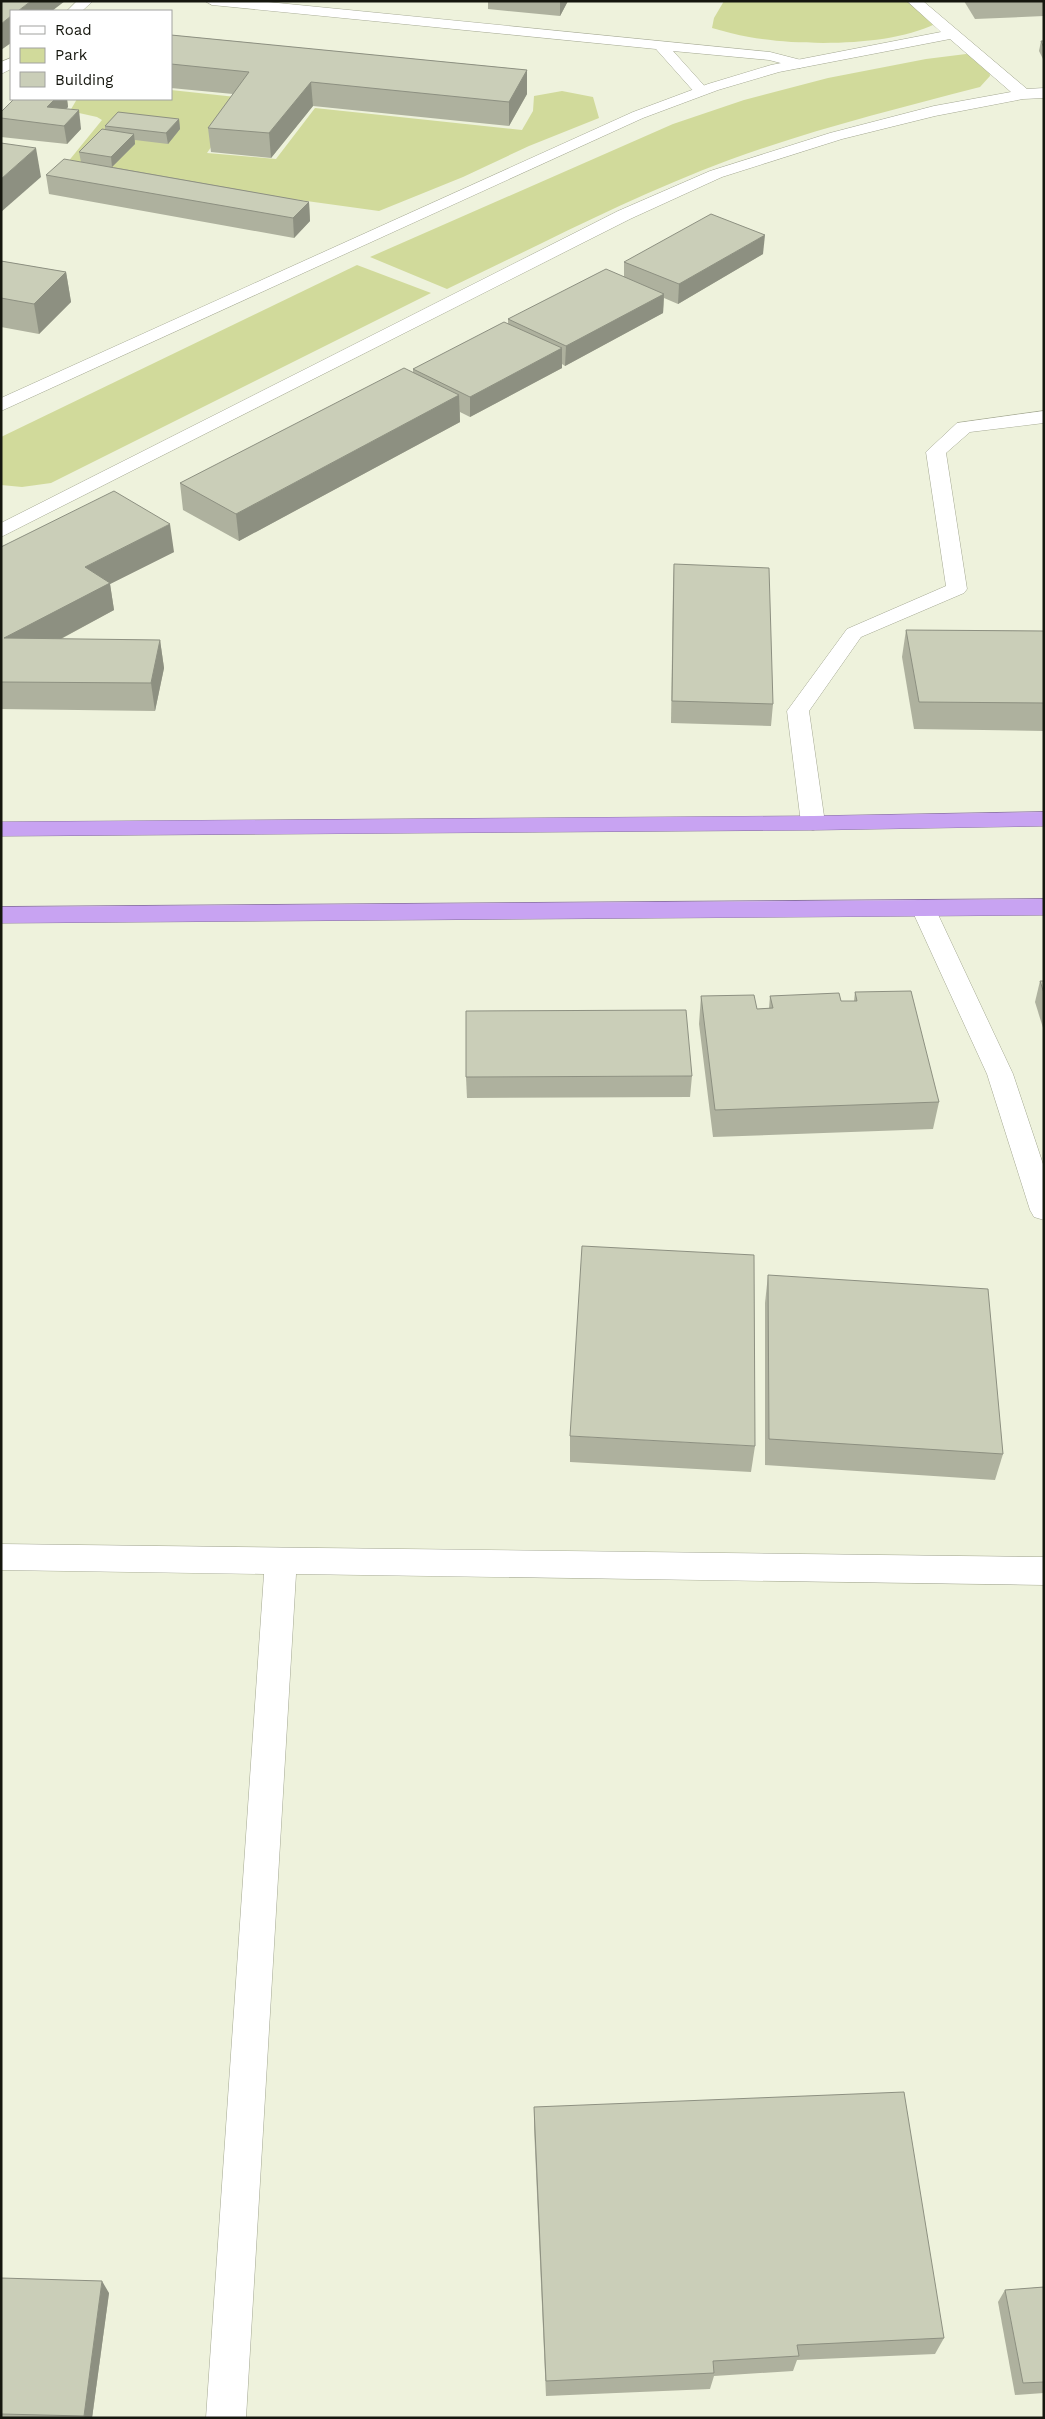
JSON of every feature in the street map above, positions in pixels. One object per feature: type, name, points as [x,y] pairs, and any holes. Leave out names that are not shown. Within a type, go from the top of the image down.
[{"type":"highway","points":[[1,829],[813,823],[1044,819]]},
{"type":"highway","points":[[1,915],[1044,907]]},
{"type":"street","points":[[75,10],[86,1]]},
{"type":"street","points":[[212,1],[770,56],[800,64]]},
{"type":"street","points":[[914,1],[1023,94]]},
{"type":"street","points":[[1,405],[638,115],[701,91],[769,70],[953,34]]},
{"type":"street","points":[[661,46],[701,91]]},
{"type":"street","points":[[1,531],[624,215],[716,174],[836,136],[934,111],[1023,94],[1044,93]]},
{"type":"street","points":[[813,823],[798,711],[854,633],[957,589],[936,452],[964,427],[1044,417]]},
{"type":"street","points":[[923,908],[1000,1074],[1044,1210]]},
{"type":"street","points":[[1,1557],[1044,1571]]},
{"type":"street","points":[[226,2418],[281,1560]]},
{"type":"green space","points":[[724,1],[907,1],[935,24],[916,32],[869,41],[818,43],[770,40],[712,28],[714,18]]},
{"type":"green space","points":[[966,54],[972,55],[989,69],[990,76],[980,87],[822,130],[729,160],[622,205],[447,289],[370,257],[673,124],[744,100],[828,78],[926,59]]},
{"type":"green space","points":[[172,90],[245,98],[207,153],[276,159],[315,108],[522,130],[533,111],[534,96],[562,91],[593,97],[599,118],[379,211],[219,189],[67,163],[102,120],[97,117],[70,111],[76,100],[172,100]]},
{"type":"green space","points":[[357,265],[431,293],[51,483],[22,487],[1,485],[1,437]]},
{"type":"building","points":[[1,1],[31,1],[19,10],[10,10],[10,17],[1,24]]},
{"type":"building","points":[[172,35],[527,70],[509,102],[311,82],[269,133],[208,128],[249,72],[172,64]]},
{"type":"building","points":[[13,100],[54,100],[47,107],[79,110],[64,126],[1,118],[1,112]]},
{"type":"building","points":[[118,112],[179,119],[166,133],[105,126]]},
{"type":"building","points":[[102,129],[134,134],[111,157],[79,152]]},
{"type":"building","points":[[1,143],[36,148],[1,179]]},
{"type":"building","points":[[64,159],[309,202],[293,218],[46,175]]},
{"type":"building","points":[[711,214],[765,235],[679,284],[624,262]]},
{"type":"building","points":[[1,261],[66,272],[34,304],[1,298]]},
{"type":"building","points":[[606,269],[664,294],[566,346],[508,319]]},
{"type":"building","points":[[504,322],[562,348],[470,397],[413,369]]},
{"type":"building","points":[[404,368],[459,395],[236,514],[180,483]]},
{"type":"building","points":[[114,491],[170,524],[85,567],[110,583],[4,638],[160,640],[151,683],[1,682],[1,547]]},
{"type":"building","points":[[674,564],[769,568],[773,704],[672,701]]},
{"type":"building","points":[[906,630],[1044,631],[1044,703],[919,702]]},
{"type":"building","points":[[1040,981],[1044,981],[1044,993]]},
{"type":"building","points":[[911,991],[939,1102],[715,1110],[701,996],[754,995],[757,1009],[773,1008],[770,996],[839,993],[841,1001],[857,1001],[855,992]]},
{"type":"building","points":[[686,1010],[692,1076],[466,1077],[466,1011]]},
{"type":"building","points":[[582,1246],[754,1255],[755,1446],[570,1436]]},
{"type":"building","points":[[768,1275],[988,1289],[1003,1454],[769,1439]]},
{"type":"building","points":[[904,2092],[944,2338],[797,2345],[799,2356],[713,2361],[714,2373],[546,2381],[534,2107]]},
{"type":"building","points":[[1,2278],[102,2281],[84,2416],[1,2414]]},
{"type":"building","points":[[1044,2287],[1044,2382],[1023,2383],[1005,2290]]}]
